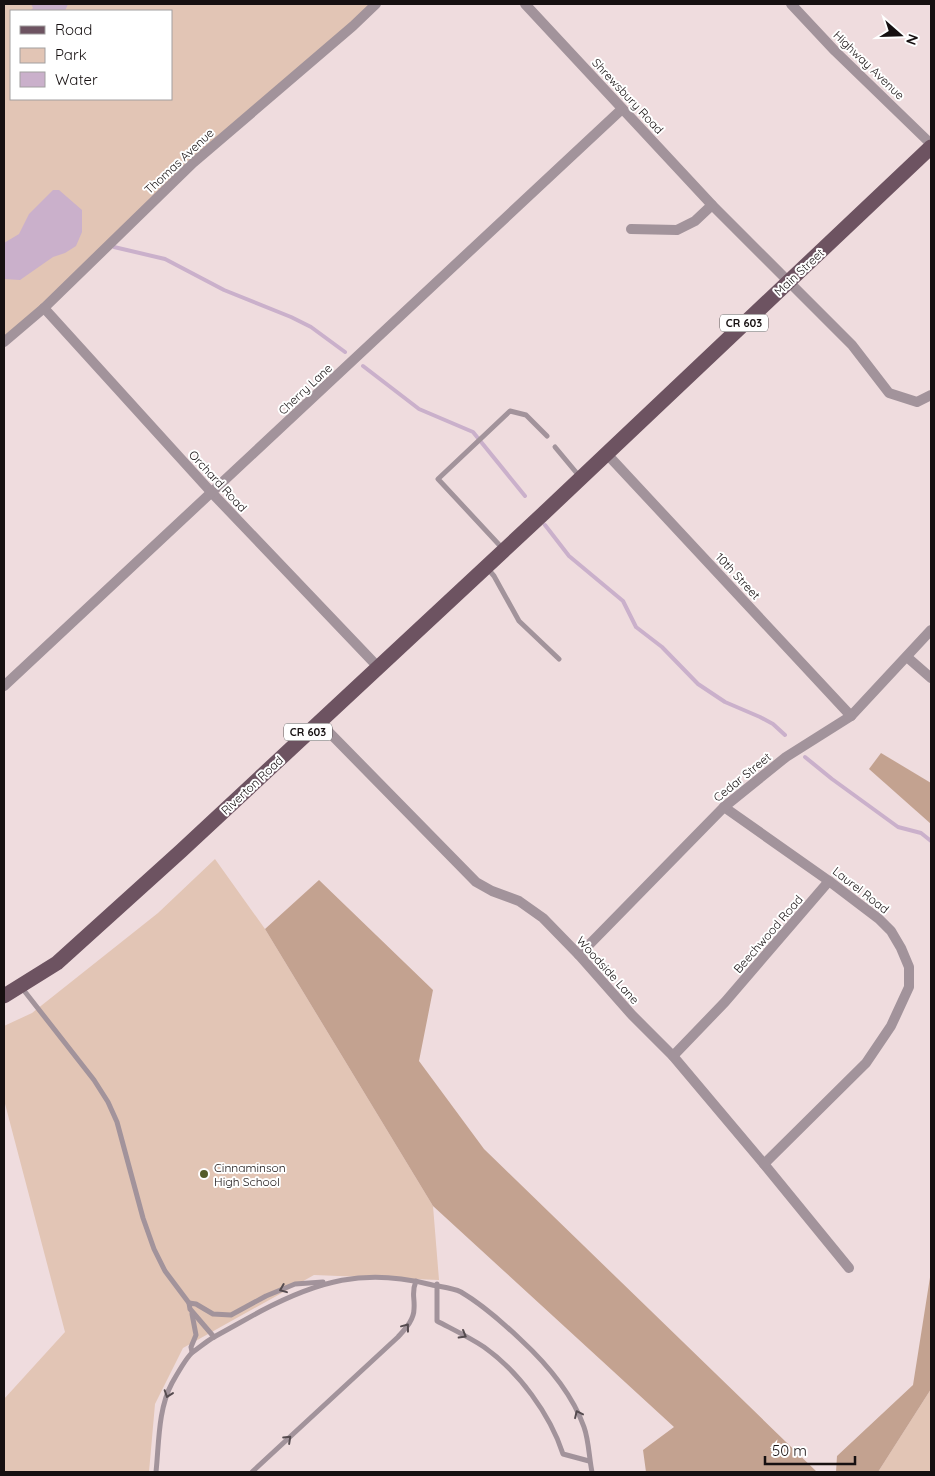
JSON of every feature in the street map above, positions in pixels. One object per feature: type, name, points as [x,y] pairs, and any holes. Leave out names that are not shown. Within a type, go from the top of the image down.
[{"type":"main road","name":"Main Street","points":[[557,500],[931,145]]},
{"type":"main road","name":"Riverton Road","points":[[4,996],[57,963],[74,948],[181,851],[557,500]]},
{"type":"street","name":"Thomas Avenue","points":[[4,342],[44,308],[192,163],[353,26],[376,4]]},
{"type":"street","name":"Shrewsbury Road","points":[[525,4],[712,205],[852,345],[889,393],[917,402],[931,395]]},
{"type":"street","name":"Highway Avenue","points":[[791,4],[835,51],[931,145]]},
{"type":"street","name":"Cherry Lane","points":[[4,686],[622,109]]},
{"type":"street","points":[[632,229],[677,230],[695,221],[712,205]]},
{"type":"street","name":"Orchard Road","points":[[44,308],[212,493],[378,667]]},
{"type":"street","name":"10th Street","points":[[606,453],[852,716]]},
{"type":"street","name":"Cedar Street","points":[[579,954],[724,807],[786,757],[852,716],[931,630]]},
{"type":"street","points":[[907,657],[931,678]]},
{"type":"street","name":"Woodside Lane","points":[[319,722],[476,882],[492,891],[519,901],[543,918],[579,954],[632,1015],[673,1056],[849,1268]]},
{"type":"street","name":"Laurel Road","points":[[724,807],[829,881],[879,919],[891,931],[909,967],[909,987],[891,1026],[866,1063],[764,1164]]},
{"type":"street","name":"Beechwood Road","points":[[673,1056],[725,1002],[829,881]]},
{"type":"lane","points":[[504,550],[438,479],[510,410],[526,415],[547,436]]},
{"type":"lane","points":[[555,446],[580,478]]},
{"type":"lane","points":[[486,567],[494,576],[519,621],[559,659]]},
{"type":"lane","points":[[20,985],[94,1080],[108,1102],[117,1122],[143,1218],[154,1249],[166,1271],[214,1337]]},
{"type":"lane","points":[[190,1306],[196,1304],[213,1314],[231,1315],[266,1296],[295,1284],[331,1282],[369,1276],[416,1280],[460,1291],[500,1320],[540,1358],[570,1397],[585,1429],[592,1472]]},
{"type":"lane","points":[[252,1472],[398,1337],[410,1323],[414,1306],[412,1290],[416,1280]]},
{"type":"lane","points":[[192,1352],[198,1350],[214,1337],[268,1308],[331,1282]]},
{"type":"lane","points":[[437,1284],[437,1321],[484,1347],[504,1363],[523,1383],[533,1398],[558,1437],[564,1454],[589,1461]]},
{"type":"lane","points":[[156,1472],[161,1424],[168,1392],[192,1352],[196,1334],[190,1306]]},
{"type":"green space","points":[[4,4],[372,4],[4,342]]},
{"type":"green space","name":"Cinnaminson High School","points":[[215,859],[265,929],[433,1206],[439,1280],[314,1275],[183,1348],[155,1404],[149,1472],[4,1472],[4,1399],[65,1332],[4,1100],[4,1026],[32,1013],[158,913]]},
{"type":"green space","points":[[931,1389],[931,1472],[878,1472]]},
{"type":"shaded area","points":[[881,753],[931,783],[931,824],[869,769]]},
{"type":"shaded area","points":[[319,880],[433,990],[419,1061],[484,1149],[817,1472],[646,1472],[643,1450],[674,1427],[433,1206],[265,929]]},
{"type":"shaded area","points":[[931,1271],[931,1389],[878,1472],[836,1472],[837,1456],[913,1385]]},
{"type":"water","points":[[31,4],[68,4],[65,10],[31,10],[33,8]]},
{"type":"water","points":[[53,190],[59,190],[82,210],[82,232],[76,246],[65,253],[53,257],[20,280],[4,279],[4,243],[19,234],[29,214]]},
{"type":"waterway","points":[[114,247],[165,259],[224,290],[311,327],[345,352]]},
{"type":"waterway","points":[[363,366],[419,409],[473,432],[525,496]]},
{"type":"waterway","points":[[545,525],[569,556],[623,601],[636,627],[662,647],[698,684],[725,702],[773,724],[785,735]]},
{"type":"waterway","points":[[805,757],[898,827],[921,833],[931,841]]},
{"type":"place","name":"Cinnaminson High School","points":[[204,1174]]}]
